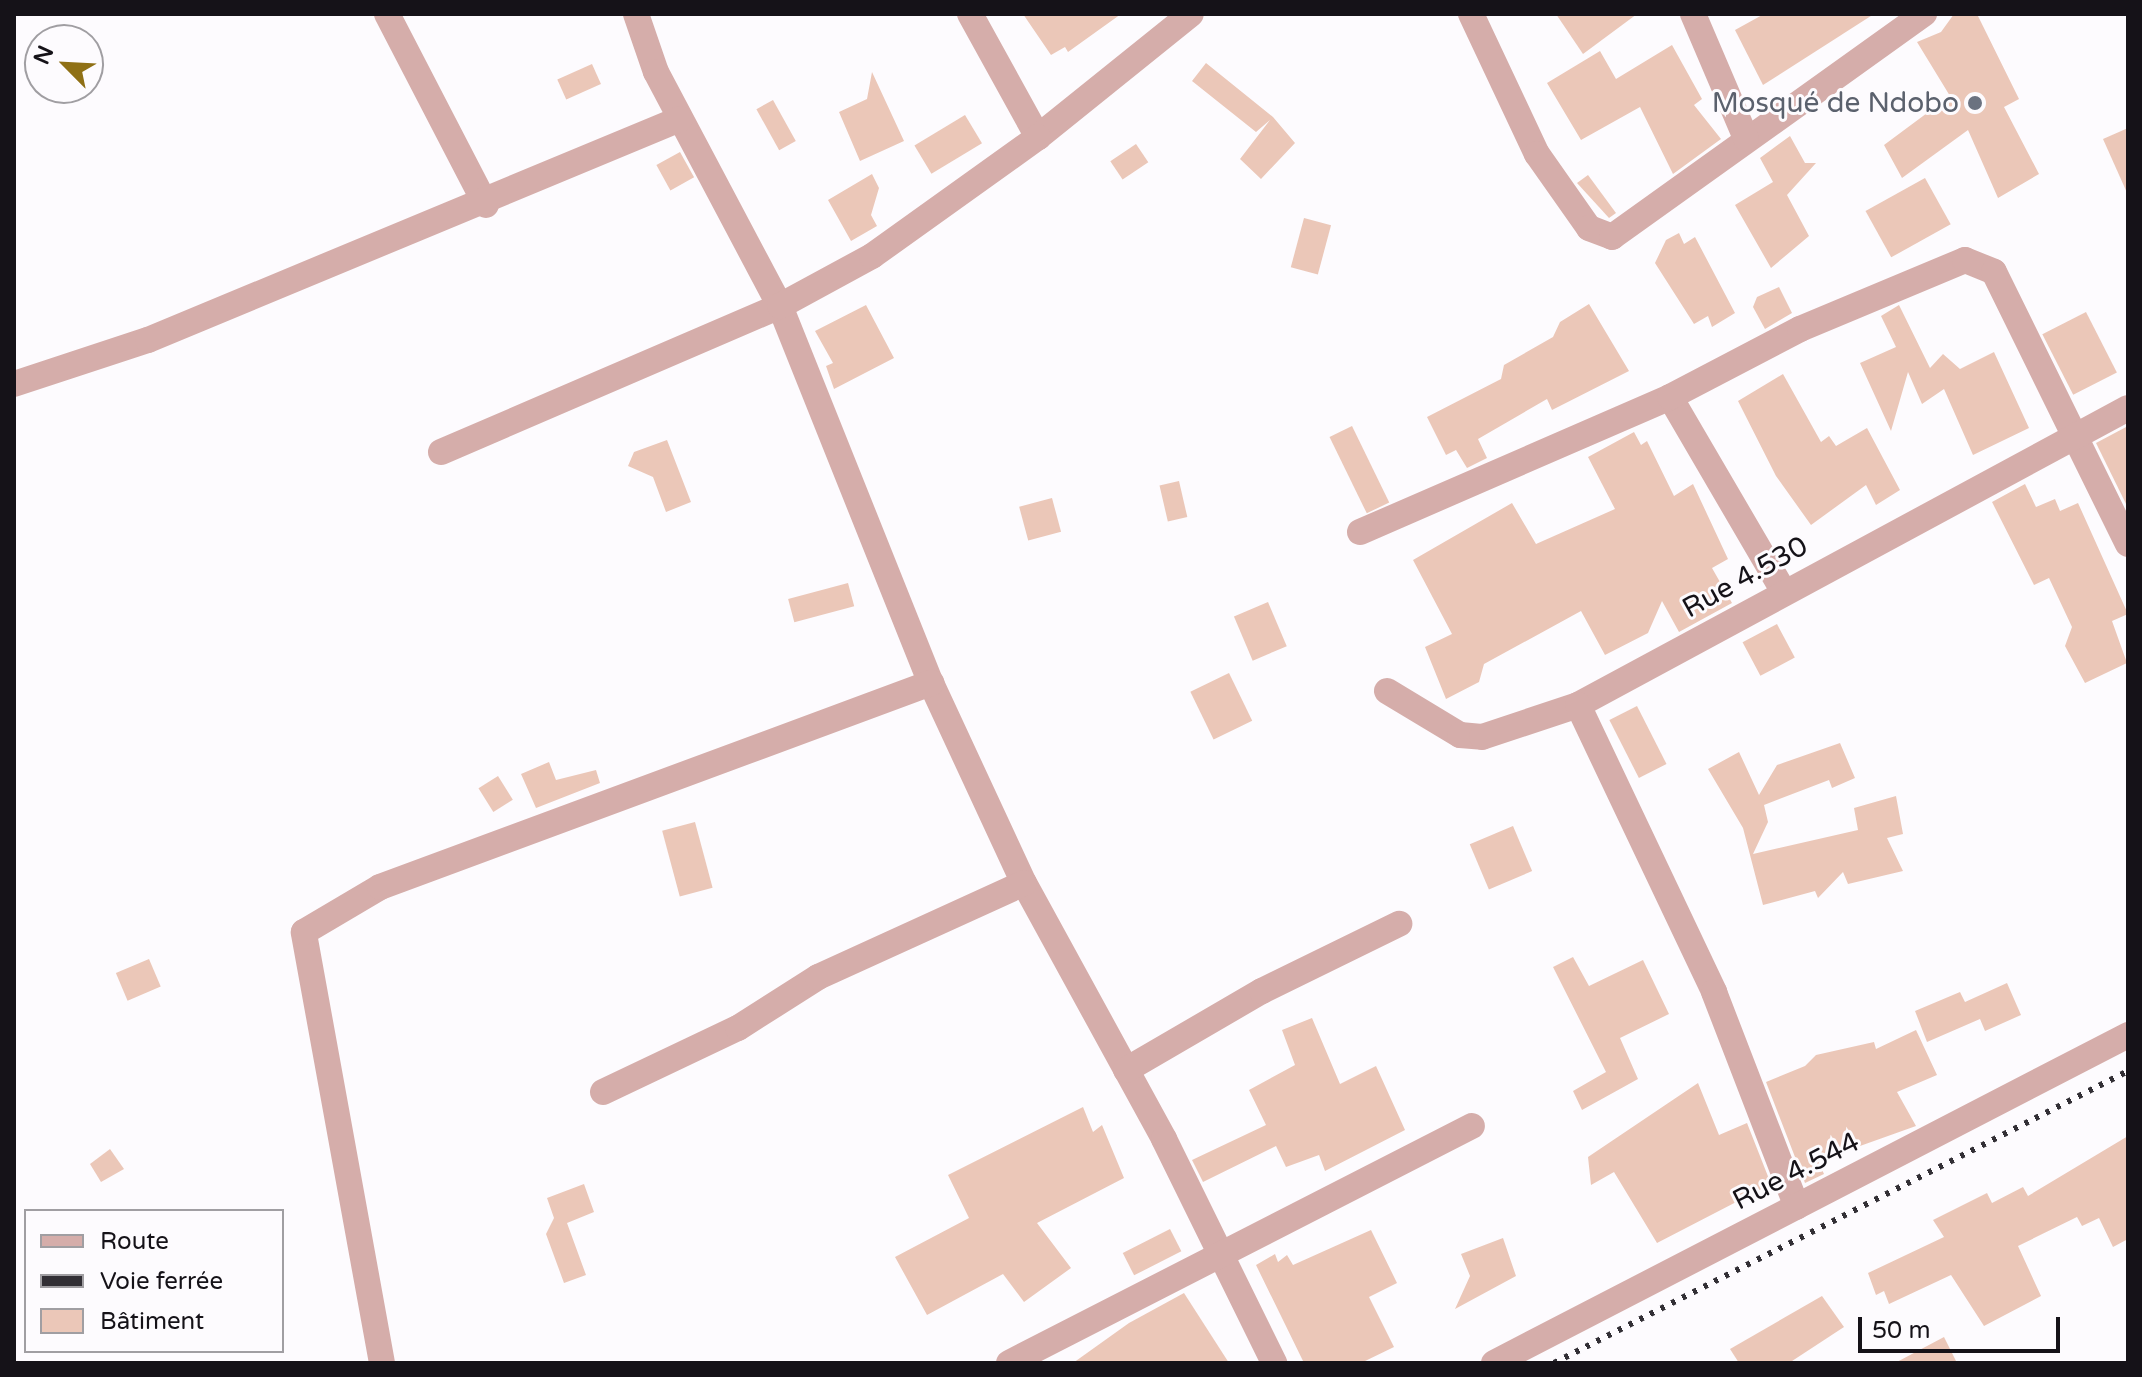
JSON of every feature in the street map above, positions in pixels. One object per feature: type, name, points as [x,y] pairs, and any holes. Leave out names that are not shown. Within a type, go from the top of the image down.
[{"type":"street","points":[[387,14],[486,205]]},
{"type":"street","points":[[636,14],[680,119],[780,306],[931,683],[1024,883],[1126,1070],[1274,1363]]},
{"type":"street","points":[[970,14],[1038,137]]},
{"type":"street","points":[[441,452],[780,306],[872,256],[1038,137],[1191,14]]},
{"type":"street","points":[[1471,14],[1537,154],[1599,234],[1612,237],[1746,138],[1924,14]]},
{"type":"street","points":[[1693,14],[1746,138]]},
{"type":"street","points":[[14,384],[148,340],[312,268],[486,205],[680,119]]},
{"type":"street","points":[[1360,532],[1670,397],[1800,329],[1965,260],[1994,272],[2071,436],[2128,544]]},
{"type":"street","points":[[1670,397],[1784,592]]},
{"type":"street","name":"Rue 4.530","points":[[1387,691],[1448,729],[1482,737],[1578,705],[2071,436],[2128,408]]},
{"type":"street","points":[[382,1363],[304,932],[380,887],[931,683]]},
{"type":"street","points":[[1578,705],[1714,992],[1797,1207]]},
{"type":"street","points":[[603,1092],[738,1028],[818,977],[1024,883]]},
{"type":"street","points":[[1126,1070],[1262,991],[1399,924]]},
{"type":"street","name":"Rue 4.544","points":[[1494,1363],[2128,1035]]},
{"type":"street","points":[[1009,1363],[1222,1257],[1472,1126]]},
{"type":"building","points":[[1023,14],[1121,14],[1068,52],[1065,47],[1051,55]]},
{"type":"building","points":[[1556,14],[1637,14],[1583,54]]},
{"type":"building","points":[[1764,14],[1874,14],[1763,85],[1735,30]]},
{"type":"building","name":"Mosqué de Ndobo","points":[[1954,14],[1977,14],[2019,99],[2004,107],[2039,174],[1998,198],[1968,130],[1902,178],[1884,145],[1950,96],[1917,42],[1941,32]]},
{"type":"building","points":[[1672,45],[1702,99],[1694,105],[1721,139],[1673,174],[1640,107],[1581,140],[1547,83],[1600,51],[1616,79]]},
{"type":"building","points":[[1206,63],[1273,117],[1295,143],[1261,179],[1240,159],[1270,120],[1256,132],[1192,81]]},
{"type":"building","points":[[592,64],[601,84],[566,100],[557,79]]},
{"type":"building","points":[[872,72],[904,141],[860,161],[839,112],[867,99]]},
{"type":"building","points":[[773,100],[796,141],[779,150],[756,109]]},
{"type":"building","points":[[965,115],[982,143],[931,174],[914,145]]},
{"type":"building","points":[[2128,128],[2128,195],[2103,139]]},
{"type":"building","points":[[1790,136],[1805,163],[1816,163],[1787,195],[1809,236],[1771,268],[1735,205],[1773,182],[1760,158]]},
{"type":"building","points":[[1136,144],[1148,162],[1123,180],[1110,161]]},
{"type":"building","points":[[680,152],[694,177],[670,190],[656,165]]},
{"type":"building","points":[[872,174],[879,188],[871,215],[877,226],[851,241],[828,200]]},
{"type":"building","points":[[1588,175],[1616,213],[1609,218],[1577,183]]},
{"type":"building","points":[[1925,178],[1951,224],[1891,257],[1866,211]]},
{"type":"building","points":[[1304,218],[1331,225],[1318,275],[1291,267]]},
{"type":"building","points":[[1679,233],[1684,244],[1695,237],[1735,313],[1712,327],[1708,316],[1694,324],[1655,263],[1666,240]]},
{"type":"building","points":[[1779,287],[1792,313],[1765,329],[1753,307],[1757,297]]},
{"type":"building","points":[[1589,304],[1629,371],[1552,410],[1547,399],[1478,439],[1487,458],[1467,468],[1456,450],[1446,455],[1427,417],[1501,379],[1504,365],[1553,337],[1560,322]]},
{"type":"building","points":[[866,305],[894,358],[834,389],[826,366],[833,363],[815,331]]},
{"type":"building","points":[[1899,305],[1930,368],[1943,354],[1960,369],[1994,352],[2029,428],[1973,455],[1944,389],[1922,404],[1908,372],[1891,431],[1860,363],[1896,347],[1881,316]]},
{"type":"building","points":[[2086,312],[2117,373],[2073,395],[2042,334]]},
{"type":"building","points":[[1783,374],[1821,442],[1829,436],[1836,446],[1867,428],[1900,490],[1876,505],[1866,485],[1811,525],[1776,476],[1738,401]]},
{"type":"building","points":[[1352,426],[1389,502],[1367,513],[1330,437]]},
{"type":"building","points":[[2128,426],[2128,508],[2096,443]]},
{"type":"building","points":[[1634,432],[1641,445],[1647,441],[1674,496],[1693,484],[1728,559],[1712,568],[1732,603],[1679,632],[1662,601],[1648,633],[1605,655],[1581,611],[1484,664],[1479,682],[1446,699],[1425,647],[1452,634],[1413,560],[1512,503],[1536,544],[1615,509],[1588,457]]},
{"type":"building","points":[[667,440],[691,502],[666,512],[653,477],[628,466],[634,452]]},
{"type":"building","points":[[1179,481],[1187,517],[1168,522],[1160,485]]},
{"type":"building","points":[[2025,484],[2036,507],[2055,499],[2060,511],[2078,503],[2128,614],[2112,621],[2127,663],[2085,683],[2065,646],[2072,627],[2049,578],[2034,585],[1992,502]]},
{"type":"building","points":[[1052,498],[1061,532],[1028,541],[1019,507]]},
{"type":"building","points":[[848,583],[854,606],[794,622],[788,599]]},
{"type":"building","points":[[1268,602],[1287,646],[1253,661],[1234,616]]},
{"type":"building","points":[[1777,624],[1795,658],[1760,676],[1743,642]]},
{"type":"building","points":[[1229,673],[1252,721],[1214,739],[1190,692]]},
{"type":"building","points":[[1637,706],[1667,764],[1639,778],[1609,720]]},
{"type":"building","points":[[1840,743],[1855,778],[1832,788],[1829,780],[1764,805],[1768,822],[1753,854],[1858,830],[1854,808],[1896,796],[1903,834],[1887,838],[1903,871],[1848,884],[1843,872],[1818,898],[1815,891],[1763,905],[1743,828],[1708,769],[1739,752],[1759,795],[1777,765]]},
{"type":"building","points":[[549,762],[556,780],[596,770],[600,783],[536,808],[521,774]]},
{"type":"building","points":[[498,776],[513,800],[493,812],[478,788]]},
{"type":"building","points":[[695,822],[713,888],[680,896],[662,831]]},
{"type":"building","points":[[1513,826],[1532,871],[1489,889],[1470,844]]},
{"type":"building","points":[[1573,957],[1589,986],[1643,960],[1669,1014],[1620,1038],[1638,1079],[1582,1110],[1573,1091],[1606,1072],[1553,967]]},
{"type":"building","points":[[149,959],[161,987],[128,1001],[116,973]]},
{"type":"building","points":[[2007,983],[2021,1015],[1985,1031],[1980,1019],[1927,1042],[1915,1011],[1960,992],[1965,1002]]},
{"type":"building","points":[[1312,1018],[1340,1084],[1376,1066],[1405,1130],[1325,1171],[1319,1155],[1286,1167],[1276,1146],[1203,1182],[1192,1160],[1266,1125],[1249,1090],[1295,1065],[1282,1030]]},
{"type":"building","points":[[1916,1030],[1937,1075],[1897,1092],[1916,1126],[1818,1161],[1824,1174],[1805,1183],[1766,1082],[1805,1066],[1816,1055],[1874,1042],[1876,1049]]},
{"type":"building","points":[[1698,1083],[1719,1135],[1747,1123],[1771,1184],[1657,1243],[1614,1172],[1591,1185],[1588,1157]]},
{"type":"building","points":[[1083,1107],[1093,1132],[1102,1125],[1124,1178],[1037,1223],[1071,1268],[1024,1302],[1003,1274],[927,1315],[895,1257],[969,1218],[948,1175]]},
{"type":"building","points":[[2128,1136],[2128,1239],[2113,1247],[2099,1218],[2082,1226],[2077,1217],[2018,1246],[2041,1296],[1984,1326],[1951,1275],[1889,1304],[1884,1291],[1876,1295],[1868,1273],[1944,1237],[1933,1220],[1987,1193],[1992,1203],[2023,1187],[2028,1196]]},
{"type":"building","points":[[110,1149],[124,1169],[101,1182],[90,1164]]},
{"type":"building","points":[[584,1184],[594,1212],[567,1223],[586,1275],[564,1283],[546,1234],[554,1218],[547,1198]]},
{"type":"building","points":[[1170,1229],[1181,1251],[1134,1275],[1123,1253]]},
{"type":"building","points":[[1371,1230],[1397,1283],[1369,1297],[1394,1347],[1361,1363],[1304,1363],[1256,1265],[1275,1254],[1278,1262],[1287,1255],[1293,1265]]},
{"type":"building","points":[[1503,1238],[1516,1276],[1455,1309],[1470,1276],[1461,1254]]},
{"type":"building","points":[[1184,1293],[1229,1363],[1073,1363],[1129,1323]]},
{"type":"building","points":[[1822,1296],[1844,1327],[1789,1363],[1739,1363],[1730,1349]]},
{"type":"building","points":[[1944,1337],[1957,1363],[1895,1363]]},
{"type":"railway","points":[[1554,1363],[2128,1071]]},
{"type":"place","name":"Mosqué de Ndobo","points":[[1975,103]]}]
